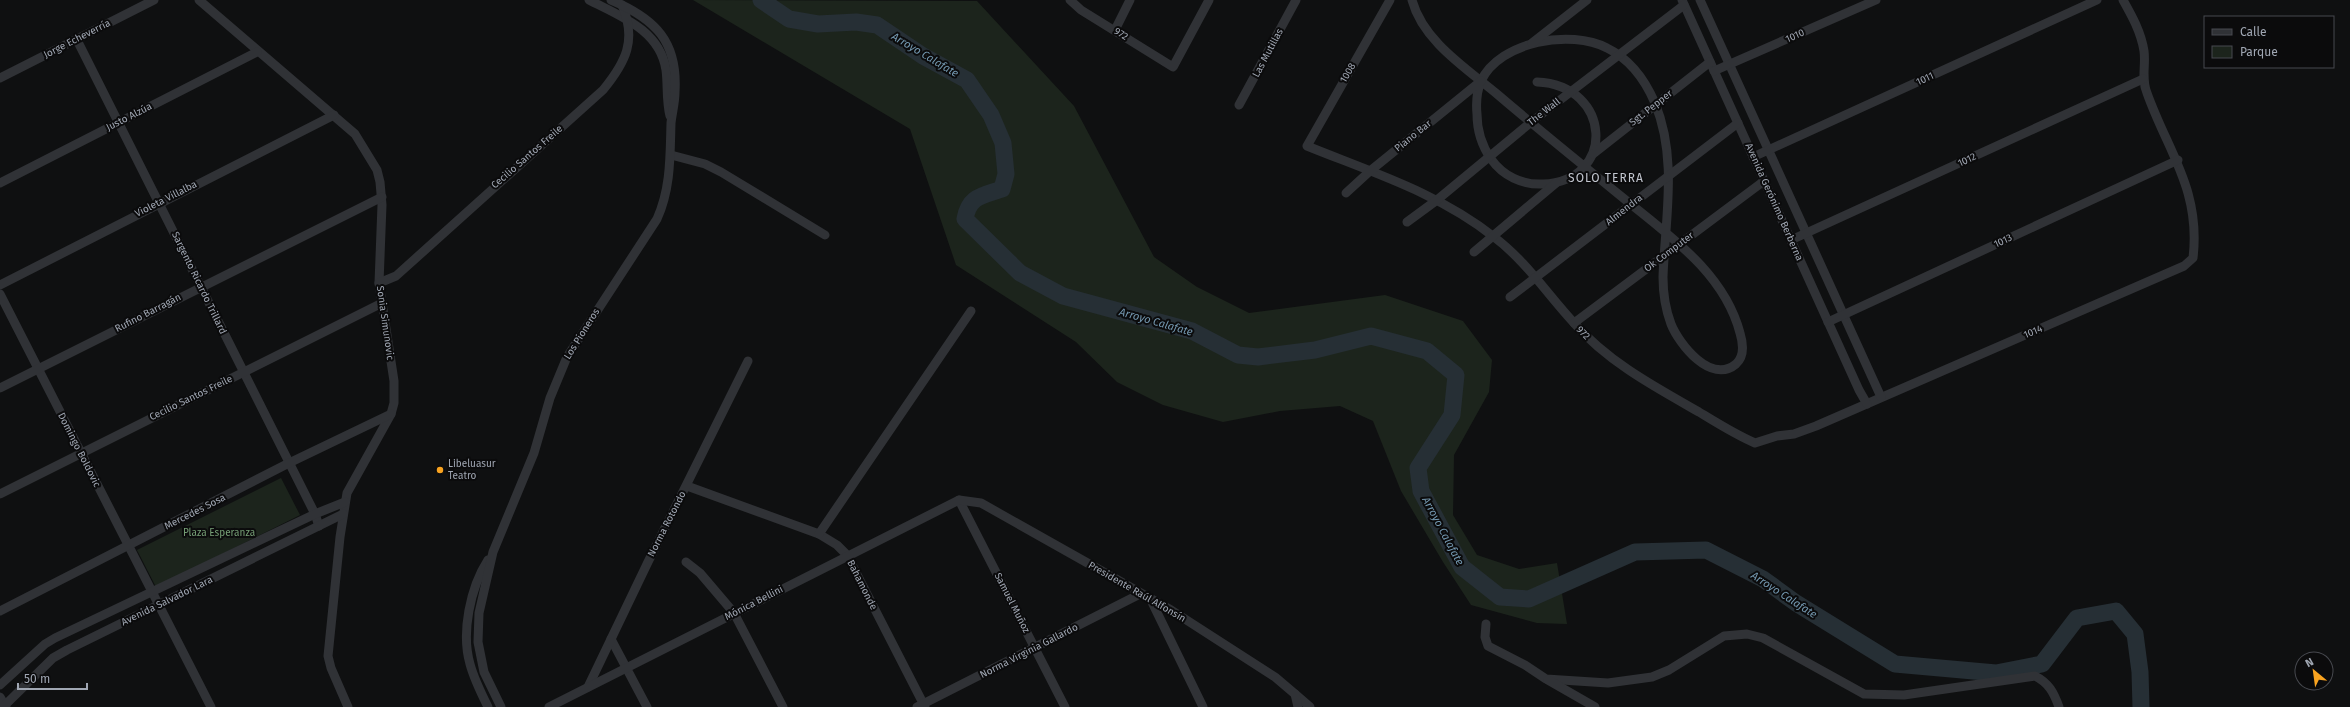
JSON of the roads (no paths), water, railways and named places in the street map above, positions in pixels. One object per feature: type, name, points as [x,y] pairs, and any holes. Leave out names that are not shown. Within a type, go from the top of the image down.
[{"type":"street","name":"Jorge Echeverría","points":[[0,78],[154,0]]},
{"type":"street","name":"Sonia Simunovic","points":[[200,0],[257,52],[355,134],[365,148],[377,170],[382,197],[379,283],[394,380],[394,404],[391,414],[356,474],[345,502],[343,514],[328,656],[331,668],[348,707]]},
{"type":"street","name":"Los Pioneros","points":[[589,0],[628,18],[650,38],[662,57],[666,68],[667,102],[671,121]]},
{"type":"street","name":"Los Pioneros","points":[[488,707],[469,663],[467,638],[470,611],[476,586],[493,552],[534,453],[550,398],[567,357],[657,219],[666,194],[671,155],[671,121],[675,93],[675,74],[671,52],[664,37],[654,24],[611,0]]},
{"type":"street","name":"972","points":[[1070,0],[1173,67],[1209,0]]},
{"type":"street","points":[[1114,30],[1130,0]]},
{"type":"street","name":"Las Mutillas","points":[[1239,105],[1296,0]]},
{"type":"street","name":"1008","points":[[1307,146],[1390,0]]},
{"type":"street","points":[[1412,0],[1419,17],[1432,36],[1530,123],[1667,233],[1680,244],[1710,277],[1729,306],[1738,325],[1743,350],[1741,359],[1735,366],[1726,370],[1718,370],[1697,359],[1678,339],[1664,299],[1667,233],[1668,176],[1664,139],[1656,104],[1641,76],[1609,48],[1590,40],[1573,38],[1552,39],[1530,45]]},
{"type":"street","points":[[1530,45],[1587,0]]},
{"type":"street","name":"Avenida Gerónimo Berberna","points":[[1700,0],[1881,397]]},
{"type":"street","name":"1010","points":[[1714,72],[1876,0]]},
{"type":"street","name":"1011","points":[[1753,158],[2097,0]]},
{"type":"street","points":[[2123,0],[2137,25],[2142,40],[2144,52],[2143,79],[2146,92],[2178,160]]},
{"type":"street","name":"Avenida Gerónimo Berberna","points":[[1683,3],[1859,390],[1867,404]]},
{"type":"street","name":"The Wall","points":[[1407,222],[1438,200],[1530,123],[1619,56],[1683,3]]},
{"type":"street","name":"Cecilio Santos Freile","points":[[379,283],[396,276],[486,193],[603,90],[620,70],[628,47],[630,34],[628,18],[622,5]]},
{"type":"street","name":"Sargento Ricardo Trillard","points":[[76,40],[119,122],[200,287],[290,463],[315,514],[319,526]]},
{"type":"street","name":"Piano Bar","points":[[1346,194],[1370,171],[1481,81],[1489,70],[1502,58],[1530,45]]},
{"type":"street","name":"Justo Alzúa","points":[[0,183],[257,52]]},
{"type":"street","name":"Sgt. Pepper","points":[[1592,154],[1710,62]]},
{"type":"street","name":"1012","points":[[1791,240],[2143,79]]},
{"type":"street","points":[[1481,81],[1478,93],[1477,119],[1482,141],[1489,157],[1504,174],[1515,179],[1537,184],[1557,182],[1576,174],[1585,167],[1592,154],[1596,131],[1594,119],[1581,98],[1554,84],[1537,82]]},
{"type":"street","name":"Violeta Villalba","points":[[0,285],[159,202],[334,115]]},
{"type":"street","name":"Almendra","points":[[1510,297],[1630,204],[1738,124]]},
{"type":"street","name":"972","points":[[1307,146],[1438,200],[1493,236],[1514,253],[1574,324],[1595,344],[1620,364],[1669,395],[1755,443],[1777,436],[1794,434],[1881,397]]},
{"type":"street","points":[[671,155],[705,164],[721,172],[825,235]]},
{"type":"street","name":"1014","points":[[1881,397],[2184,266],[2193,258],[2196,238],[2190,197],[2178,160]]},
{"type":"street","name":"1013","points":[[1828,322],[2178,160]]},
{"type":"street","name":"Ok Computer","points":[[1574,324],[1764,181]]},
{"type":"street","points":[[1474,252],[1557,182]]},
{"type":"street","name":"Rufino Barragán","points":[[0,388],[382,197]]},
{"type":"street","name":"Domingo Boldovic","points":[[0,294],[128,546],[152,592],[160,604],[211,707]]},
{"type":"street","name":"Cecilio Santos Freile","points":[[0,494],[81,452],[382,303]]},
{"type":"street","points":[[819,534],[972,311]]},
{"type":"street","name":"Norma Rotondo","points":[[588,687],[748,361]]},
{"type":"street","name":"Mercedes Sosa","points":[[0,611],[290,463],[391,414]]},
{"type":"street","name":"Bahamonde","points":[[687,486],[819,534],[837,545],[847,555],[922,706]]},
{"type":"street","name":"Mónica Bellini","points":[[549,707],[847,555],[959,500]]},
{"type":"street","name":"Presidente Raúl Alfonsín","points":[[959,500],[981,503],[1140,594],[1150,598],[1275,677],[1310,707]]},
{"type":"street","name":"Samuel Muñoz","points":[[959,500],[1065,707]]},
{"type":"street","name":"Avenida Salvador Lara","points":[[0,685],[45,644],[55,638],[315,514],[345,502]]},
{"type":"street","name":"Avenida Salvador Lara","points":[[5,706],[53,658],[343,514]]},
{"type":"street","name":"Los Pioneros","points":[[493,552],[479,613],[478,642],[484,672],[501,707]]},
{"type":"street","points":[[686,562],[700,573],[734,613],[783,707]]},
{"type":"street","name":"Norma Virginia Gallardo","points":[[922,706],[1140,594]]},
{"type":"street","points":[[1150,598],[1203,707]]},
{"type":"street","points":[[1486,624],[1485,637],[1488,646],[1525,665],[1546,679],[1596,707]]},
{"type":"street","points":[[1546,679],[1608,683],[1638,680],[1669,670],[1724,636],[1747,634],[1763,638],[1864,694],[1904,695],[2035,676],[2044,680],[2054,693],[2059,707]]},
{"type":"street","points":[[611,639],[647,707]]},
{"type":"street","points":[[1295,694],[1298,707]]},
{"type":"street","points":[[0,697],[5,706]]},
{"type":"waterway","name":"Arroyo Calafate","points":[[761,0],[789,19],[818,24],[856,22],[877,25],[923,56],[967,80],[991,115],[1003,143],[1006,174],[1002,189],[973,201],[967,211],[965,219],[1020,273],[1063,296],[1192,331],[1238,355],[1258,357],[1315,350],[1371,336],[1427,351],[1456,375],[1452,415],[1418,468],[1421,491],[1462,567],[1500,597],[1529,599],[1635,552],[1706,550],[1763,579],[1796,603],[1895,664],[1996,673],[2042,664],[2077,618],[2116,611],[2135,634],[2140,672],[2141,707]]},
{"type":"place","name":"Libeluasur Teatro","points":[[440,470]]},
{"type":"district","name":"SOLO TERRA","points":[[1606,178]]},
{"type":"park label","name":"Plaza Esperanza","points":[[219,533]]}]
